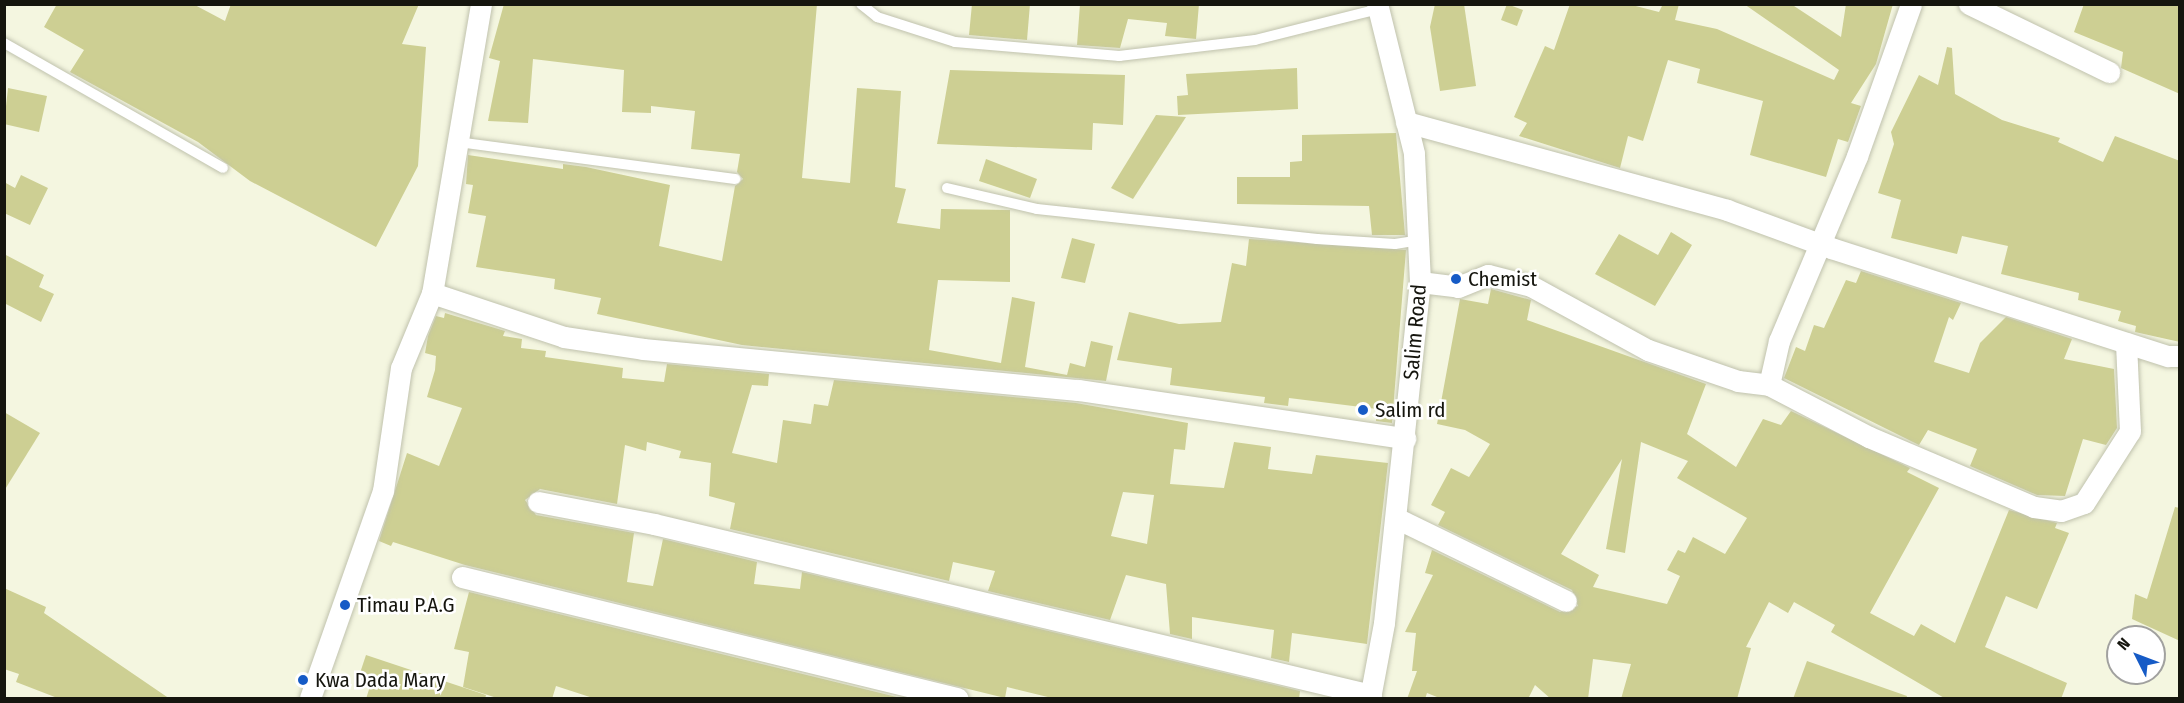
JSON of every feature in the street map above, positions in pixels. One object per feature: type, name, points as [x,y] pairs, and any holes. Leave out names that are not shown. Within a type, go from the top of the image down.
[{"type":"street","points":[[310,699],[383,491],[401,368],[432,293],[481,4]]},
{"type":"street","points":[[1769,385],[1779,341],[1818,243],[1857,156],[1911,4]]},
{"type":"street","points":[[1969,4],[2109,72]]},
{"type":"street","name":"Salim Road","points":[[1370,697],[1396,518],[1420,282],[1420,240],[1406,122],[1377,7]]},
{"type":"street","points":[[1406,122],[1726,210],[1818,243],[2126,343],[2180,356]]},
{"type":"street","points":[[1420,282],[1458,287],[1478,277],[1505,277],[1552,294],[1593,323],[1648,350],[1738,381],[1769,385],[1869,437],[2034,507],[2061,511],[2084,503],[2130,432],[2126,343]]},
{"type":"street","points":[[432,293],[564,337],[632,347],[1078,390],[1405,438]]},
{"type":"street","points":[[538,502],[654,524],[1370,697]]},
{"type":"street","points":[[1396,518],[1566,601]]},
{"type":"street","points":[[462,577],[957,699]]},
{"type":"lane","points":[[861,4],[877,16],[955,42],[1119,56],[1255,40],[1377,7]]},
{"type":"lane","points":[[4,43],[223,168]]},
{"type":"lane","points":[[458,142],[736,179]]},
{"type":"lane","points":[[947,188],[1037,208],[1317,239],[1395,244],[1420,240]]},
{"type":"building","points":[[57,4],[193,4],[225,21],[231,4],[419,4],[402,44],[426,47],[418,166],[376,247],[250,181],[198,142],[70,72],[84,50],[44,27]]},
{"type":"building","points":[[504,4],[817,4],[802,178],[850,183],[857,88],[901,91],[895,187],[906,189],[897,223],[940,229],[941,209],[1010,210],[1010,282],[938,280],[929,350],[1001,363],[1012,297],[1035,302],[1025,367],[1067,375],[1070,363],[1085,367],[1091,341],[1113,346],[1106,381],[742,345],[597,314],[601,298],[554,289],[555,279],[476,267],[486,216],[468,213],[473,185],[466,184],[468,155],[563,169],[563,164],[586,167],[670,185],[659,246],[722,261],[735,186],[743,179],[737,172],[740,154],[691,149],[695,111],[651,106],[651,113],[622,112],[624,70],[533,59],[528,123],[488,121],[500,61],[489,58]]},
{"type":"building","points":[[972,4],[1030,4],[1027,40],[969,35]]},
{"type":"building","points":[[1080,4],[1199,4],[1196,39],[1165,36],[1167,23],[1128,19],[1120,48],[1077,45]]},
{"type":"building","points":[[1435,4],[1464,4],[1476,86],[1440,91],[1430,27]]},
{"type":"building","points":[[1507,4],[1523,10],[1517,26],[1501,20]]},
{"type":"building","points":[[1570,4],[1628,4],[1659,12],[1663,4],[1679,4],[1675,20],[1717,29],[1834,80],[1839,70],[1744,4],[1791,4],[1841,37],[1846,4],[1893,4],[1876,64],[1851,103],[1861,106],[1848,142],[1838,139],[1826,177],[1750,155],[1763,101],[1697,83],[1700,69],[1668,60],[1643,141],[1628,136],[1620,168],[1519,136],[1527,123],[1514,117],[1545,46],[1554,50]]},
{"type":"building","points":[[2084,4],[2180,4],[2180,94],[2121,68],[2123,52],[2074,32]]},
{"type":"building","points":[[1947,47],[1952,48],[1955,94],[2002,120],[2060,138],[2058,142],[2103,162],[2115,136],[2180,161],[2180,342],[2135,332],[2136,326],[2118,321],[2121,311],[2078,300],[2079,293],[2001,274],[2008,246],[1962,236],[1957,254],[1891,238],[1901,200],[1878,193],[1894,144],[1891,132],[1919,75],[1938,85]]},
{"type":"building","points":[[1297,68],[1298,109],[1178,115],[1177,96],[1188,95],[1186,74]]},
{"type":"building","points":[[950,70],[1125,75],[1123,125],[1093,123],[1092,150],[937,144]]},
{"type":"building","points":[[8,88],[47,96],[39,132],[4,124]]},
{"type":"building","points":[[1156,115],[1186,117],[1133,199],[1111,188]]},
{"type":"building","points":[[1396,133],[1405,235],[1372,235],[1369,206],[1237,204],[1237,177],[1290,177],[1290,162],[1302,161],[1302,135]]},
{"type":"building","points":[[986,159],[1037,179],[1030,198],[979,181]]},
{"type":"building","points":[[21,175],[48,188],[30,225],[4,213],[4,182],[15,188]]},
{"type":"building","points":[[1671,232],[1692,245],[1655,306],[1595,274],[1619,234],[1658,255]]},
{"type":"building","points":[[1072,238],[1095,244],[1085,283],[1061,278]]},
{"type":"building","points":[[1249,239],[1406,250],[1392,423],[1376,421],[1377,409],[1289,398],[1288,406],[1264,403],[1265,397],[1170,385],[1172,368],[1117,360],[1129,312],[1179,324],[1221,322],[1232,263],[1246,266]]},
{"type":"building","points":[[4,254],[44,275],[39,287],[54,294],[41,322],[4,303]]},
{"type":"building","points":[[1861,271],[1961,303],[1953,320],[1949,317],[1934,362],[1969,373],[1980,343],[2006,317],[2072,339],[2064,359],[2114,369],[2117,428],[2106,445],[2083,439],[2065,496],[2037,495],[1970,466],[1977,449],[1928,430],[1919,445],[1784,378],[1796,347],[1805,351],[1814,325],[1824,328],[1846,280],[1856,283]]},
{"type":"building","points":[[1491,289],[1531,300],[1527,320],[1706,384],[1687,434],[1736,467],[1763,419],[1781,425],[1791,411],[1910,468],[1907,472],[1939,488],[1870,613],[1914,636],[1921,624],[1955,643],[2009,510],[2057,523],[2055,528],[2069,533],[2037,609],[2006,596],[1985,647],[2067,683],[2061,699],[1946,699],[1831,632],[1835,625],[1794,602],[1788,613],[1769,602],[1746,647],[1751,648],[1737,699],[1621,699],[1631,664],[1593,659],[1588,699],[1551,699],[1535,685],[1528,699],[1442,699],[1427,693],[1425,699],[1407,699],[1417,671],[1412,671],[1416,633],[1405,632],[1433,575],[1425,573],[1432,550],[1560,612],[1578,606],[1572,590],[1438,525],[1445,512],[1431,505],[1451,468],[1469,477],[1490,444],[1465,430],[1437,424],[1460,299],[1488,304]],"holes":[[[1641,442],[1688,461],[1677,478],[1747,518],[1725,554],[1693,537],[1685,553],[1678,550],[1667,570],[1680,576],[1667,604],[1593,587],[1599,575],[1561,554],[1622,459],[1606,549],[1625,553]]]},
{"type":"building","points":[[445,313],[505,331],[503,336],[522,339],[521,348],[546,351],[545,357],[623,368],[622,378],[664,382],[667,364],[769,374],[768,386],[752,385],[732,453],[777,463],[783,420],[811,424],[814,404],[828,406],[834,380],[1076,403],[1188,423],[1185,450],[1174,449],[1170,484],[1224,488],[1234,442],[1271,447],[1268,469],[1312,474],[1316,455],[1388,463],[1367,644],[1292,633],[1289,662],[1271,658],[1274,630],[1192,617],[1192,639],[1170,634],[1166,584],[1126,575],[1110,620],[988,591],[995,571],[953,562],[949,581],[730,529],[735,503],[709,496],[711,463],[679,458],[681,451],[647,442],[646,451],[625,445],[617,504],[540,489],[525,500],[536,515],[634,533],[627,582],[653,586],[663,539],[757,562],[754,584],[800,589],[802,572],[1300,691],[1299,699],[1056,699],[1007,687],[1005,698],[465,565],[393,542],[391,546],[379,541],[407,453],[439,466],[462,408],[427,397],[435,370],[436,356],[425,353],[428,336],[436,316],[444,318]],"holes":[[[1123,492],[1154,495],[1147,544],[1111,536]]]},
{"type":"building","points":[[4,412],[40,433],[4,491]]},
{"type":"building","points":[[2175,507],[2180,508],[2180,641],[2166,635],[2166,625],[2145,625],[2132,619],[2135,594],[2147,599]]},
{"type":"building","points":[[4,588],[46,607],[44,613],[170,699],[60,699],[16,682],[19,674],[4,669]]},
{"type":"building","points":[[469,592],[905,699],[596,699],[556,686],[552,699],[500,699],[463,687],[469,652],[454,649]]},
{"type":"building","points":[[366,655],[486,695],[485,699],[366,699],[371,683],[358,679]]},
{"type":"building","points":[[1807,661],[1907,696],[1906,699],[1793,699]]},
{"type":"place","name":"Chemist","points":[[1456,279]]},
{"type":"place","name":"Salim rd","points":[[1363,410]]},
{"type":"place","name":"Timau P.A.G","points":[[345,605]]},
{"type":"place","name":"Kwa Dada Mary","points":[[303,680]]}]
